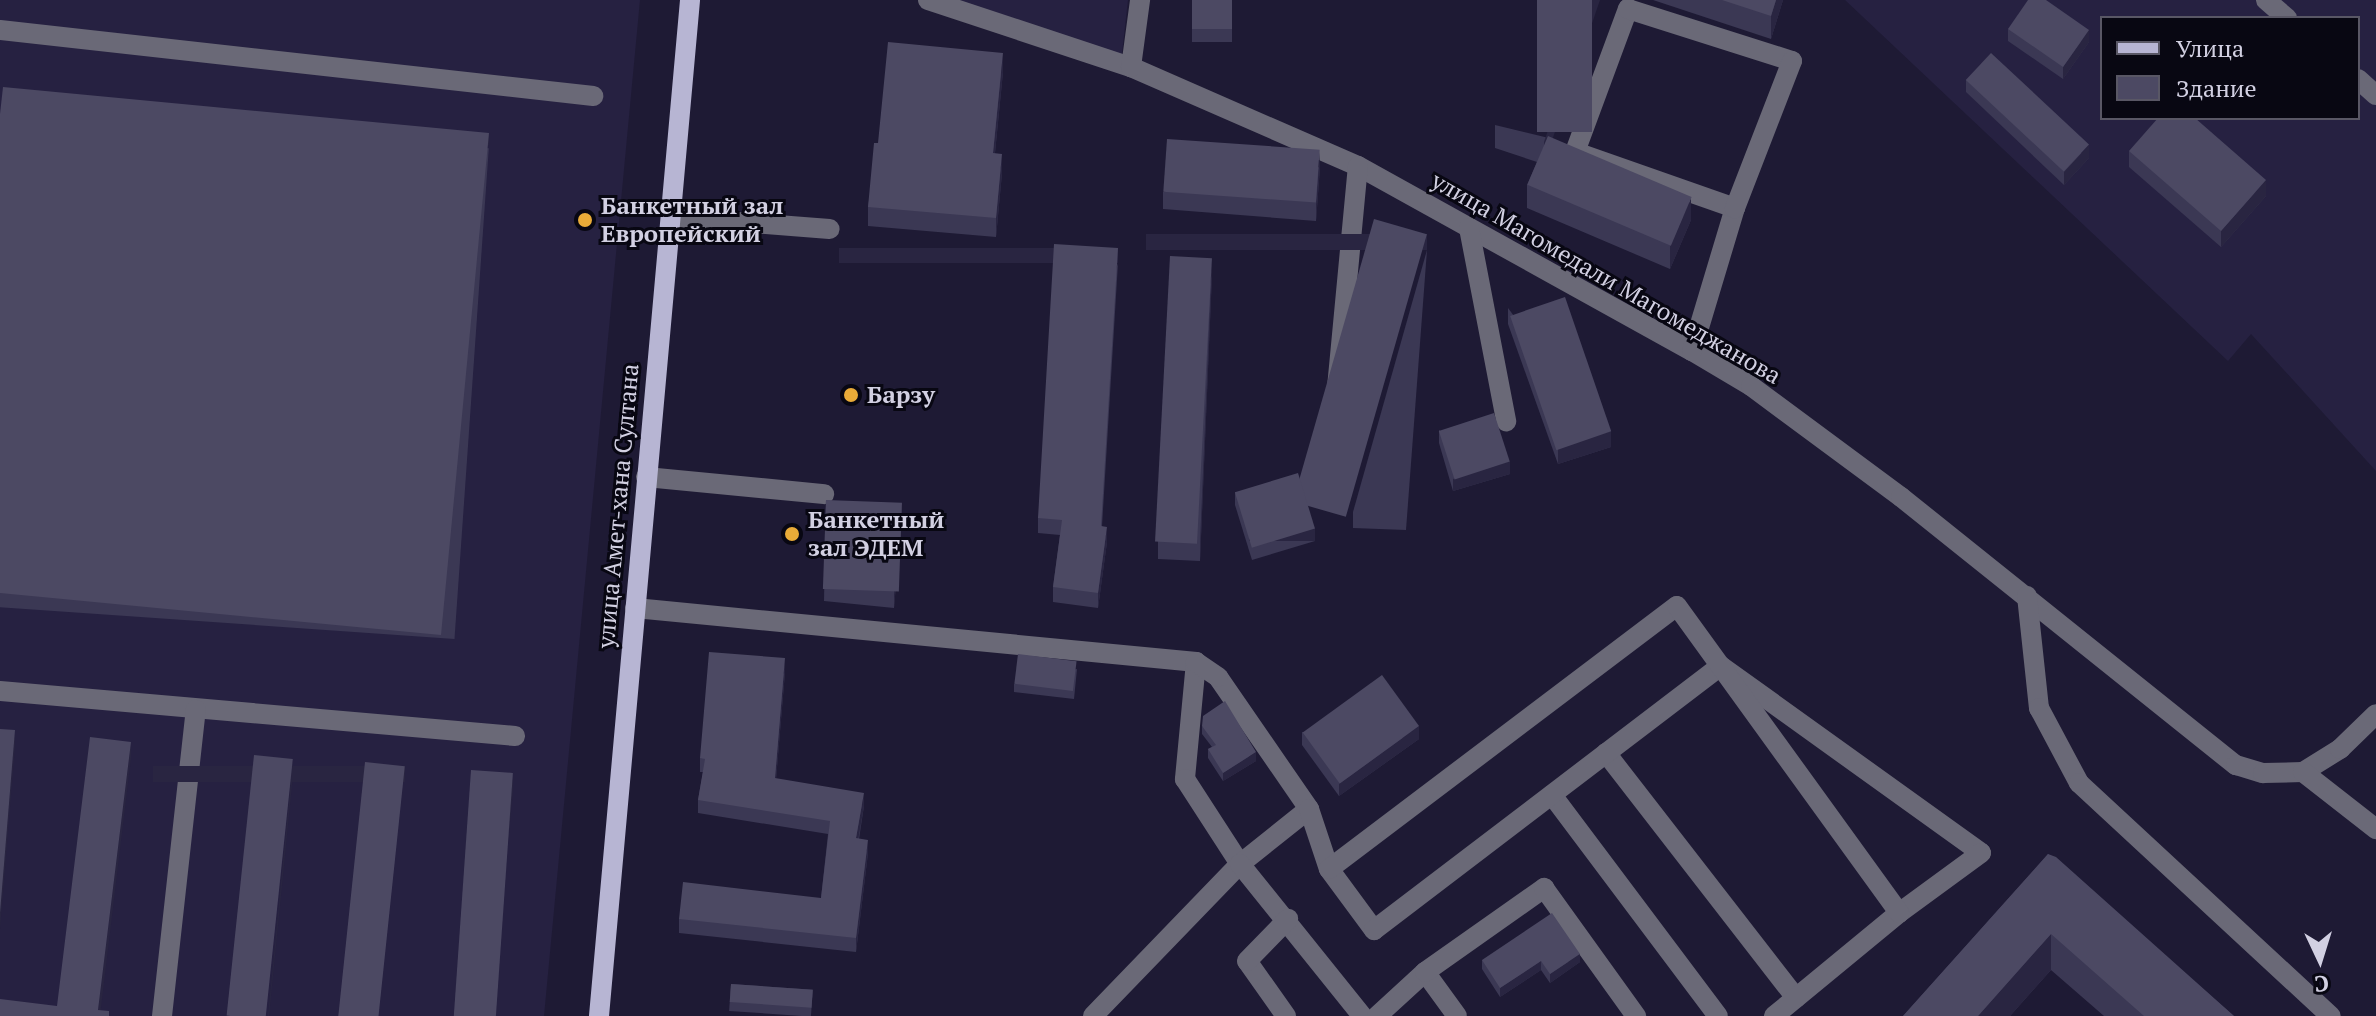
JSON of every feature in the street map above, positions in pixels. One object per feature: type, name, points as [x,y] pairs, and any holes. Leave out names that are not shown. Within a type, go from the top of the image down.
[{"type":"main road","name":"улица Амет-хана Султана","points":[[599,1016],[690,0]]},
{"type":"street","name":"улица Магомедали Магомеджановa","points":[[928,0],[1131,67],[1358,166],[1692,351],[1776,404],[2027,596],[2236,765],[2263,773],[2303,772]]},
{"type":"street","points":[[1131,67],[1140,0]]},
{"type":"street","points":[[2266,0],[2285,16]]},
{"type":"street","points":[[1692,351],[1735,208],[1792,61],[1628,9],[1575,152],[1735,208]]},
{"type":"street","points":[[0,30],[593,96]]},
{"type":"street","points":[[2360,81],[2376,95]]},
{"type":"street","points":[[1331,451],[1358,166]]},
{"type":"street","points":[[671,217],[830,229]]},
{"type":"street","points":[[1469,228],[1506,421]]},
{"type":"street","points":[[646,477],[824,494]]},
{"type":"street","points":[[2027,596],[2039,708],[2079,783],[2331,1016]]},
{"type":"street","points":[[1329,869],[1677,606],[1899,913]]},
{"type":"street","points":[[635,608],[1196,662],[1218,677],[1309,809],[1329,869],[1374,930],[1721,666]]},
{"type":"street","points":[[1196,662],[1185,779],[1240,864],[1288,919],[1362,1016]]},
{"type":"street","points":[[1721,666],[1981,853],[1899,913],[1774,1016]]},
{"type":"street","points":[[0,691],[515,736]]},
{"type":"street","points":[[162,1016],[196,710]]},
{"type":"street","points":[[2376,714],[2340,749],[2303,772],[2376,829]]},
{"type":"street","points":[[1606,753],[1796,998]]},
{"type":"street","points":[[1552,795],[1718,1016]]},
{"type":"street","points":[[1093,1016],[1240,864],[1309,809]]},
{"type":"street","points":[[1377,1016],[1425,972],[1544,888],[1636,1016]]},
{"type":"street","points":[[1286,1016],[1247,961],[1288,919]]},
{"type":"street","points":[[1425,972],[1457,1016]]},
{"type":"shaded area","points":[[0,0],[640,0],[544,1016],[0,1016]]},
{"type":"shaded area","points":[[923,0],[1128,0],[1120,71]]},
{"type":"shaded area","points":[[1845,0],[2376,0],[2376,471],[2251,334],[2228,361]]},
{"type":"building","points":[[1192,0],[1232,0],[1232,29],[1192,29]]},
{"type":"building","points":[[1537,0],[1592,0],[1592,132],[1537,132]]},
{"type":"building","points":[[1722,0],[1776,0],[1771,16]]},
{"type":"building","points":[[2028,0],[2046,0],[2089,30],[2063,67],[2008,29]]},
{"type":"building","points":[[888,42],[1003,53],[993,153],[1002,154],[996,218],[868,207]]},
{"type":"building","points":[[1991,53],[2089,144],[2064,171],[1966,80]]},
{"type":"building","points":[[3,87],[489,133],[441,635],[0,593],[0,114]]},
{"type":"building","points":[[2156,120],[2197,120],[2266,180],[2221,231],[2129,151]]},
{"type":"building","points":[[1548,136],[1692,197],[1671,246],[1527,185]]},
{"type":"building","points":[[1167,139],[1320,150],[1316,203],[1163,192]]},
{"type":"building","points":[[1374,219],[1427,234],[1346,517],[1293,502]]},
{"type":"building","points":[[1054,244],[1118,248],[1101,526],[1107,527],[1098,593],[1053,587],[1062,520],[1038,518]]},
{"type":"building","points":[[1170,256],[1212,258],[1197,544],[1155,542]]},
{"type":"building","points":[[1565,297],[1611,431],[1556,450],[1510,316]]},
{"type":"building","points":[[1494,413],[1510,462],[1455,479],[1439,431]]},
{"type":"building","points":[[1298,473],[1315,528],[1252,548],[1235,492]]},
{"type":"building","points":[[826,500],[902,503],[899,592],[823,589]]},
{"type":"building","points":[[709,652],[785,658],[775,778],[864,793],[856,838],[868,840],[856,938],[679,919],[683,882],[821,898],[830,821],[698,800],[705,759],[700,758]]},
{"type":"building","points":[[1018,654],[1077,661],[1073,691],[1014,684]]},
{"type":"building","points":[[1382,675],[1419,726],[1340,784],[1303,733]]},
{"type":"building","points":[[1225,701],[1256,752],[1223,773],[1208,749],[1216,745],[1202,726],[1203,716]]},
{"type":"building","points":[[0,729],[15,730],[0,913]]},
{"type":"building","points":[[90,737],[131,742],[98,1010],[109,1011],[109,1016],[0,1016],[0,999],[57,1006]]},
{"type":"building","points":[[254,755],[293,759],[266,1016],[227,1016]]},
{"type":"building","points":[[365,762],[405,766],[379,1016],[338,1016]]},
{"type":"building","points":[[471,770],[513,773],[496,1016],[454,1016]]},
{"type":"building","points":[[2048,854],[2056,857],[2234,1016],[2144,1016],[2051,934],[1978,1016],[1903,1016]]},
{"type":"building","points":[[1552,913],[1580,954],[1550,974],[1541,961],[1500,988],[1482,960]]},
{"type":"building","points":[[731,984],[813,990],[812,1008],[730,1002]]},
{"type":"place","name":"Банкетный зал Европейский","points":[[585,220]]},
{"type":"place","name":"Барзу","points":[[851,395]]},
{"type":"place","name":"Банкетный зал ЭДЕМ","points":[[792,534]]}]
